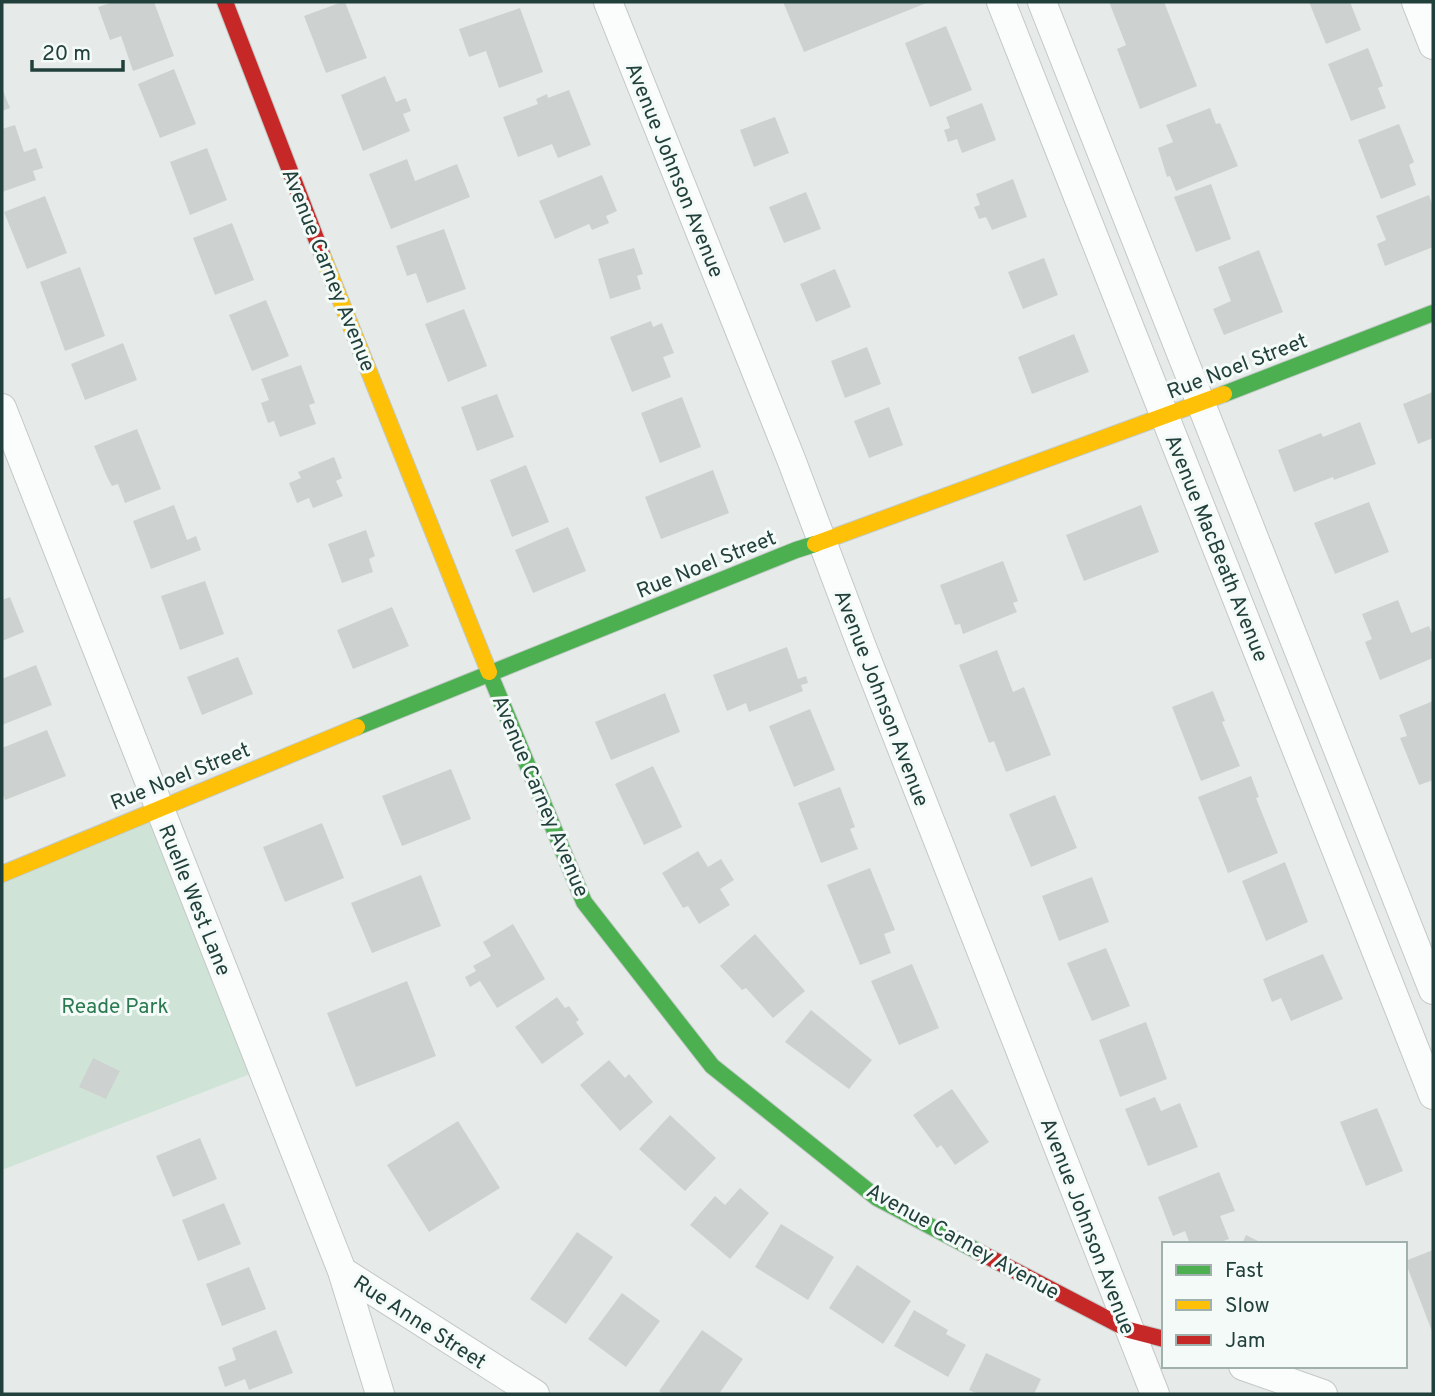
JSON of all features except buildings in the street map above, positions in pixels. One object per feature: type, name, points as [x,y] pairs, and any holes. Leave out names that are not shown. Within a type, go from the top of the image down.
[{"type":"street","name":"Avenue Carney Avenue","points":[[225,2],[490,675],[584,902],[712,1066],[877,1198],[1129,1330],[1162,1338]]},
{"type":"street","name":"Avenue Johnson Avenue","points":[[608,2],[823,542],[1155,1394]]},
{"type":"street","name":"Avenue MacBeath Avenue","points":[[1001,2],[1433,1095]]},
{"type":"street","name":"Avenue MacBeath Avenue","points":[[1042,2],[1433,990]]},
{"type":"street","points":[[1416,2],[1433,45]]},
{"type":"street","name":"Rue Noel Street","points":[[2,874],[438,693],[490,675],[796,550],[1200,404],[1433,313]]},
{"type":"street","name":"Ruelle West Lane","points":[[2,408],[342,1271],[380,1394]]},
{"type":"street","name":"Rue Anne Street","points":[[342,1271],[534,1394]]},
{"type":"street","points":[[1249,1368],[1323,1394]]},
{"type":"green space","name":"Reade Park","points":[[158,808],[263,1069],[2,1170],[2,874]]},
{"type":"traffic: fast","points":[[1224,394],[1433,313]]},
{"type":"traffic: fast","points":[[357,727],[815,544]]},
{"type":"traffic: fast","points":[[489,672],[584,902],[712,1066],[877,1198],[979,1252]]},
{"type":"traffic: slow","points":[[322,254],[489,672]]},
{"type":"traffic: slow","points":[[815,544],[1224,394]]},
{"type":"traffic: slow","points":[[2,874],[357,727]]},
{"type":"traffic: jam","points":[[225,2],[322,254]]},
{"type":"traffic: jam","points":[[979,1252],[1129,1330],[1162,1338]]}]
